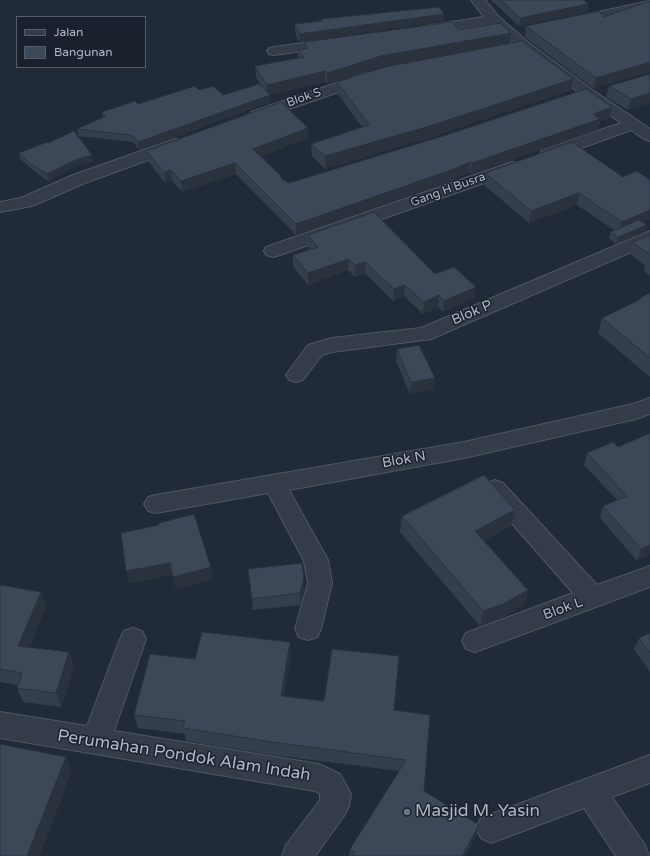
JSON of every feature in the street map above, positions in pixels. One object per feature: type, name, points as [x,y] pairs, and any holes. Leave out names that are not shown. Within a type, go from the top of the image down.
[{"type":"street","points":[[478,0],[494,20],[510,34],[524,38],[588,93],[650,136]]},
{"type":"street","points":[[599,0],[615,12]]},
{"type":"street","points":[[562,23],[650,5]]},
{"type":"street","points":[[410,32],[494,20]]},
{"type":"street","points":[[502,50],[524,38]]},
{"type":"street","points":[[274,51],[350,40]]},
{"type":"street","name":"Blok S","points":[[244,119],[296,100],[381,73]]},
{"type":"street","name":"Gang H Busra","points":[[273,251],[634,124]]},
{"type":"street","points":[[0,207],[26,202],[79,179],[191,138]]},
{"type":"street","name":"Blok P","points":[[296,375],[315,350],[332,345],[424,334],[650,238]]},
{"type":"street","name":"Blok N","points":[[156,504],[464,450],[636,411],[650,406]]},
{"type":"street","points":[[486,480],[593,598]]},
{"type":"street","points":[[274,483],[316,560],[320,583],[308,629]]},
{"type":"street","name":"Blok L","points":[[475,641],[593,598],[647,582]]},
{"type":"street","points":[[96,741],[133,639]]},
{"type":"street","name":"Perumahan Pondok Alam Indah","points":[[0,725],[319,778],[330,784],[336,794],[334,806],[297,856]]},
{"type":"street","points":[[491,828],[650,768]]},
{"type":"street","points":[[590,791],[634,856]]},
{"type":"building","points":[[501,0],[584,0],[588,4],[520,18]]},
{"type":"building","points":[[650,1],[650,62],[596,78],[526,26],[599,11],[604,17]]},
{"type":"building","points":[[439,7],[444,14],[299,34],[295,24],[322,21],[321,19]]},
{"type":"building","points":[[452,22],[459,30],[500,23],[511,33],[381,56],[327,73],[325,71],[267,85],[255,66],[304,57],[298,50],[307,48],[304,42]]},
{"type":"building","points":[[522,41],[573,79],[433,125],[325,156],[311,144],[369,125],[337,82],[385,67]]},
{"type":"building","points":[[650,74],[650,93],[631,99],[609,86]]},
{"type":"building","points":[[259,84],[270,95],[138,142],[132,135],[77,129],[106,116],[102,112],[135,101],[138,104],[195,86],[199,90],[213,86],[223,95]]},
{"type":"building","points":[[586,89],[612,107],[593,114],[600,119],[472,163],[470,162],[454,169],[296,224],[235,163],[181,181],[171,170],[164,172],[146,151],[281,102],[308,128],[253,149],[280,175],[283,180],[289,183],[446,135]]},
{"type":"building","points":[[74,131],[92,155],[75,160],[47,174],[32,165],[19,153],[47,142],[48,143]]},
{"type":"building","points":[[572,142],[623,177],[637,171],[650,180],[650,210],[622,222],[579,193],[531,211],[485,173]]},
{"type":"building","points":[[374,212],[435,274],[454,267],[476,287],[444,301],[439,295],[424,302],[405,285],[394,289],[365,262],[355,265],[349,259],[308,273],[293,255],[318,247],[308,235]]},
{"type":"building","points":[[639,220],[647,225],[618,237],[610,232]]},
{"type":"building","points":[[650,235],[650,255],[633,242]]},
{"type":"building","points":[[650,293],[650,358],[602,318]]},
{"type":"building","points":[[419,345],[435,378],[411,382],[397,349]]},
{"type":"building","points":[[650,433],[650,545],[641,549],[603,506],[627,496],[587,453],[613,442],[618,447]]},
{"type":"building","points":[[484,475],[515,510],[475,531],[528,590],[503,604],[483,611],[402,516]]},
{"type":"building","points":[[194,514],[211,567],[173,577],[170,563],[126,571],[121,533],[159,525],[159,523]]},
{"type":"building","points":[[302,563],[304,579],[300,593],[252,599],[248,569]]},
{"type":"building","points":[[0,585],[41,592],[18,646],[69,652],[56,693],[17,688],[22,673],[0,669]]},
{"type":"building","points":[[202,632],[290,642],[281,696],[324,701],[332,649],[399,656],[394,710],[430,715],[424,791],[479,825],[462,856],[352,856],[354,852],[350,849],[406,760],[272,742],[183,728],[185,721],[134,715],[150,654],[195,659]]},
{"type":"building","points":[[650,633],[650,653],[639,638]]},
{"type":"building","points":[[0,744],[66,757],[27,856],[0,856]]},
{"type":"place","name":"Masjid M. Yasin","points":[[407,812]]}]
